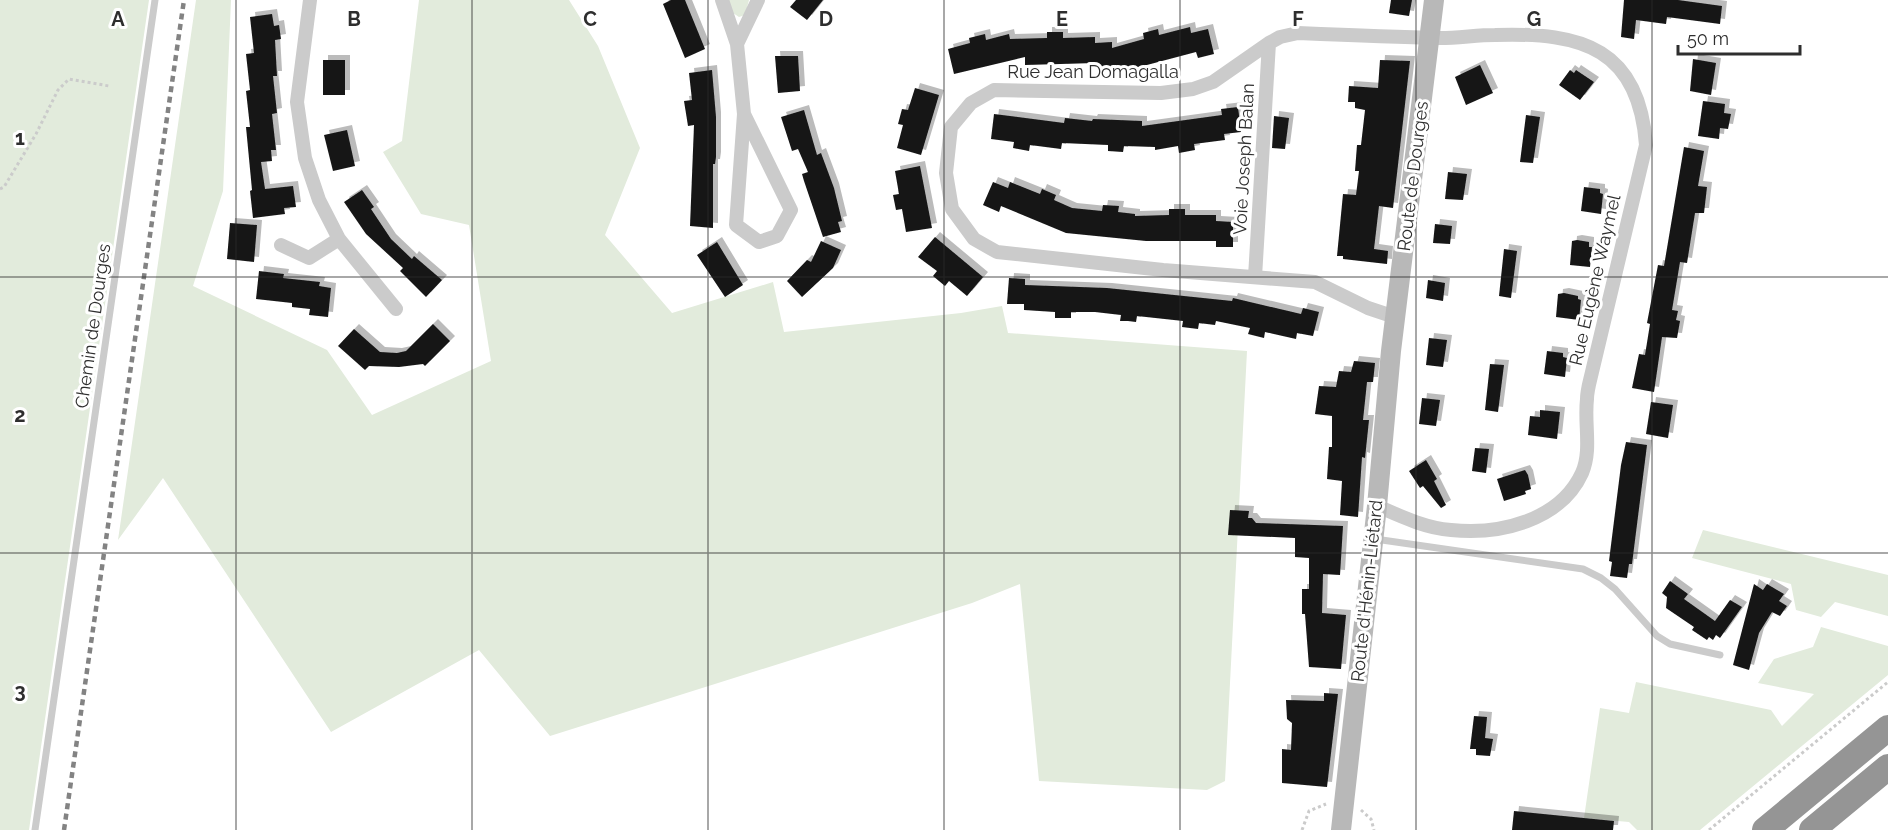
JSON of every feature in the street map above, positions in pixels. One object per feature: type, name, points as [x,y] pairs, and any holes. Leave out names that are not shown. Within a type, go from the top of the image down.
[{"type":"highway","points":[[1765,830],[1888,728]]},
{"type":"highway","points":[[1812,830],[1888,767]]},
{"type":"main road","name":"Route de Dourges","points":[[1391,351],[1434,0]]},
{"type":"main road","name":"Route d'Hénin-Liétard","points":[[1341,830],[1377,506],[1391,351]]},
{"type":"street","points":[[310,0],[297,102],[305,158],[319,200],[339,238],[396,309]]},
{"type":"street","points":[[722,0],[737,44],[744,114],[736,225],[759,242],[777,236],[791,210],[744,114]]},
{"type":"street","points":[[737,44],[758,0]]},
{"type":"street","name":"Rue Jean Domagalla","points":[[1397,314],[1386,314],[1368,308],[1314,282],[997,252],[974,239],[952,209],[946,173],[951,127],[971,103],[994,90],[1161,93],[1193,89],[1213,82],[1269,43],[1280,37],[1298,33],[1430,37]]},
{"type":"street","name":"Rue Eugène Waymel","points":[[1377,506],[1414,521],[1450,530],[1481,531],[1504,528],[1533,519],[1556,507],[1571,492],[1582,471],[1587,450],[1587,400],[1590,381],[1646,146],[1644,123],[1636,95],[1623,71],[1605,55],[1583,44],[1547,37],[1497,34],[1430,37]]},
{"type":"street","name":"Voie Joseph Balan","points":[[1255,278],[1269,43]]},
{"type":"street","points":[[281,245],[309,258],[339,238]]},
{"type":"lane","name":"Chemin de Dourges","points":[[35,830],[155,0]]},
{"type":"lane","points":[[1373,539],[1583,569],[1601,578],[1615,589],[1657,636],[1670,644],[1720,655]]},
{"type":"path","points":[[0,189],[36,134],[58,90],[63,85],[69,80],[109,86]]},
{"type":"path","points":[[1709,830],[1888,682]]},
{"type":"path","points":[[1302,830],[1310,812],[1317,807],[1343,804]]},
{"type":"green space","points":[[0,0],[149,0],[29,830],[0,830]]},
{"type":"green space","points":[[196,0],[231,0],[223,191],[193,286],[327,350],[372,415],[491,361],[469,225],[421,214],[383,152],[402,141],[419,0],[569,0],[598,46],[640,148],[605,235],[672,313],[773,282],[784,332],[961,313],[1002,306],[1008,333],[1247,351],[1225,781],[1207,790],[1039,781],[1020,584],[972,603],[550,736],[479,650],[331,732],[163,478],[118,540]]},
{"type":"green space","points":[[728,0],[749,0],[745,15],[739,17],[733,13]]},
{"type":"green space","points":[[1703,530],[1888,575],[1888,616],[1835,602],[1821,617],[1796,610],[1791,584],[1692,558]]},
{"type":"green space","points":[[1821,627],[1888,646],[1888,675],[1700,830],[1637,830],[1629,822],[1584,818],[1600,708],[1629,713],[1636,682],[1771,710],[1782,726],[1814,694],[1758,683],[1774,659],[1813,647]]},
{"type":"building","points":[[671,0],[685,0],[705,49],[685,58],[663,4]]},
{"type":"building","points":[[796,0],[823,0],[807,20],[790,7]]},
{"type":"building","points":[[1391,0],[1412,0],[1409,16],[1389,13]]},
{"type":"building","points":[[1624,0],[1678,0],[1722,6],[1720,24],[1667,17],[1666,24],[1636,20],[1634,39],[1621,37]]},
{"type":"building","points":[[272,14],[274,26],[279,25],[281,39],[275,40],[277,76],[273,76],[277,113],[272,114],[276,150],[271,150],[272,161],[261,162],[265,189],[293,186],[296,207],[284,208],[285,214],[253,218],[246,127],[250,127],[246,91],[250,90],[246,54],[254,53],[250,17]]},
{"type":"building","points":[[1190,27],[1191,33],[1208,29],[1214,54],[1198,58],[1196,52],[1128,70],[1127,67],[1096,69],[1096,63],[1025,65],[1025,57],[954,74],[948,49],[970,43],[969,38],[985,34],[986,40],[1009,34],[1010,39],[1047,38],[1047,32],[1063,32],[1063,38],[1095,37],[1095,43],[1112,42],[1112,48],[1144,39],[1143,33],[1158,29],[1159,35]]},
{"type":"building","points":[[775,56],[798,56],[800,91],[778,93]]},
{"type":"building","points":[[1693,59],[1716,63],[1711,95],[1690,91]]},
{"type":"building","points":[[323,60],[345,60],[345,95],[323,95]]},
{"type":"building","points":[[1380,60],[1410,61],[1393,208],[1379,206],[1374,249],[1388,251],[1387,264],[1343,259],[1343,256],[1337,256],[1343,194],[1356,195],[1359,171],[1355,171],[1357,145],[1361,145],[1365,110],[1355,108],[1355,102],[1348,102],[1349,86],[1378,88]]},
{"type":"building","points":[[1480,65],[1493,93],[1466,105],[1455,77]]},
{"type":"building","points":[[712,70],[716,117],[713,228],[690,226],[694,125],[688,126],[684,101],[692,100],[689,73]]},
{"type":"building","points":[[1570,70],[1574,73],[1576,70],[1594,82],[1580,100],[1559,85]]},
{"type":"building","points":[[915,88],[939,95],[921,155],[897,148],[903,125],[898,124],[902,109],[908,110]]},
{"type":"building","points":[[1703,101],[1725,104],[1724,113],[1731,114],[1728,129],[1720,128],[1719,139],[1698,136]]},
{"type":"building","points":[[1238,107],[1241,132],[1224,134],[1225,140],[1194,144],[1195,150],[1179,153],[1178,146],[1155,150],[1155,147],[1124,146],[1123,152],[1108,151],[1108,145],[1062,143],[1061,149],[1030,145],[1029,151],[1013,148],[1014,142],[991,139],[994,114],[1064,123],[1065,118],[1092,121],[1093,119],[1142,121],[1142,126],[1222,115],[1221,109]]},
{"type":"building","points":[[804,110],[817,155],[821,153],[834,188],[842,221],[838,222],[841,232],[823,237],[802,174],[808,172],[798,149],[792,151],[781,117]]},
{"type":"building","points":[[1526,115],[1540,117],[1533,163],[1520,162]]},
{"type":"building","points":[[1274,116],[1289,118],[1285,149],[1272,148]]},
{"type":"building","points":[[347,130],[355,166],[333,171],[324,135]]},
{"type":"building","points":[[1684,147],[1704,151],[1698,186],[1707,187],[1704,213],[1695,213],[1687,263],[1680,262],[1672,310],[1678,311],[1676,320],[1680,321],[1677,338],[1662,337],[1654,392],[1632,388],[1639,354],[1645,355],[1650,324],[1647,323],[1658,265],[1664,266]]},
{"type":"building","points":[[920,166],[932,228],[906,232],[902,209],[896,210],[893,195],[899,194],[895,171]]},
{"type":"building","points":[[1448,172],[1467,174],[1463,200],[1445,199]]},
{"type":"building","points":[[993,182],[1008,188],[1010,182],[1040,194],[1042,189],[1056,195],[1054,200],[1072,208],[1102,211],[1103,205],[1119,206],[1118,212],[1135,214],[1135,216],[1169,215],[1169,209],[1185,209],[1185,215],[1216,215],[1216,221],[1233,222],[1233,247],[1216,247],[1216,241],[1146,241],[1066,233],[1001,206],[999,212],[983,205]]},
{"type":"building","points":[[1584,187],[1600,189],[1600,193],[1603,194],[1601,214],[1581,211]]},
{"type":"building","points":[[362,190],[374,207],[371,209],[391,239],[412,259],[414,256],[442,280],[426,297],[400,271],[403,268],[366,234],[344,202]]},
{"type":"building","points":[[230,223],[257,225],[254,262],[227,259]]},
{"type":"building","points":[[1435,224],[1452,226],[1450,244],[1433,243]]},
{"type":"building","points":[[935,237],[983,277],[967,296],[949,281],[945,286],[933,276],[937,271],[918,257]]},
{"type":"building","points":[[821,241],[841,250],[833,268],[802,297],[787,281],[807,260],[811,262]]},
{"type":"building","points":[[1572,241],[1589,242],[1589,247],[1592,247],[1590,267],[1570,265]]},
{"type":"building","points":[[717,242],[743,285],[725,297],[697,255]]},
{"type":"building","points":[[1504,249],[1517,251],[1511,298],[1499,296]]},
{"type":"building","points":[[259,271],[284,274],[283,278],[320,282],[319,286],[331,288],[328,317],[309,315],[310,309],[292,307],[292,303],[256,299]]},
{"type":"building","points":[[1009,278],[1025,279],[1025,285],[1107,288],[1232,301],[1233,298],[1301,314],[1303,308],[1319,312],[1313,336],[1297,333],[1296,339],[1265,332],[1264,338],[1248,334],[1250,328],[1216,321],[1215,325],[1199,323],[1198,329],[1182,327],[1183,321],[1137,316],[1136,322],[1120,321],[1121,315],[1095,312],[1071,312],[1071,318],[1055,318],[1055,312],[1024,310],[1024,304],[1007,304]]},
{"type":"building","points":[[1428,280],[1445,283],[1443,301],[1426,298]]},
{"type":"building","points":[[1558,294],[1578,296],[1581,300],[1579,320],[1556,317]]},
{"type":"building","points":[[433,324],[450,341],[425,366],[423,364],[399,367],[369,366],[365,370],[338,346],[354,329],[380,352],[406,351]]},
{"type":"building","points":[[1429,338],[1447,340],[1443,367],[1426,365]]},
{"type":"building","points":[[1547,351],[1563,353],[1563,357],[1567,358],[1565,377],[1544,374]]},
{"type":"building","points":[[1354,361],[1375,363],[1373,382],[1367,382],[1363,420],[1369,420],[1365,458],[1362,457],[1358,517],[1340,515],[1342,481],[1327,479],[1329,447],[1332,447],[1332,416],[1315,414],[1319,386],[1336,387],[1339,371],[1351,372]]},
{"type":"building","points":[[1490,364],[1504,365],[1498,412],[1485,410]]},
{"type":"building","points":[[1422,398],[1440,400],[1436,426],[1419,424]]},
{"type":"building","points":[[1651,402],[1673,405],[1668,438],[1646,434]]},
{"type":"building","points":[[1540,410],[1560,412],[1557,439],[1528,435],[1530,416],[1540,417]]},
{"type":"building","points":[[1626,442],[1647,445],[1632,564],[1629,564],[1627,578],[1610,576],[1612,562],[1609,561]]},
{"type":"building","points":[[1475,448],[1489,449],[1486,473],[1472,471]]},
{"type":"building","points":[[1426,460],[1437,479],[1434,481],[1446,505],[1441,508],[1423,486],[1420,488],[1409,471]]},
{"type":"building","points":[[1525,470],[1531,489],[1525,491],[1526,494],[1504,501],[1497,479]]},
{"type":"building","points":[[1230,510],[1249,511],[1248,518],[1252,518],[1256,523],[1343,526],[1340,575],[1323,574],[1322,613],[1346,615],[1341,669],[1309,667],[1305,614],[1302,614],[1302,589],[1309,589],[1309,558],[1295,557],[1295,538],[1228,535]]},
{"type":"building","points":[[1670,581],[1688,594],[1684,599],[1715,621],[1730,600],[1742,607],[1720,638],[1716,635],[1713,640],[1709,637],[1707,640],[1692,630],[1694,627],[1666,608],[1667,597],[1662,593]]},
{"type":"building","points":[[1754,584],[1763,590],[1767,584],[1784,594],[1779,601],[1787,606],[1780,616],[1772,612],[1759,633],[1749,670],[1733,665]]},
{"type":"building","points":[[1324,693],[1338,694],[1327,787],[1282,783],[1282,749],[1291,750],[1292,723],[1287,719],[1286,700],[1324,701]]},
{"type":"building","points":[[1474,716],[1487,717],[1485,738],[1493,739],[1490,756],[1476,755],[1476,749],[1470,749]]},
{"type":"building","points":[[1514,811],[1614,821],[1613,830],[1512,830]]},
{"type":"railway","points":[[64,830],[184,0]]}]
